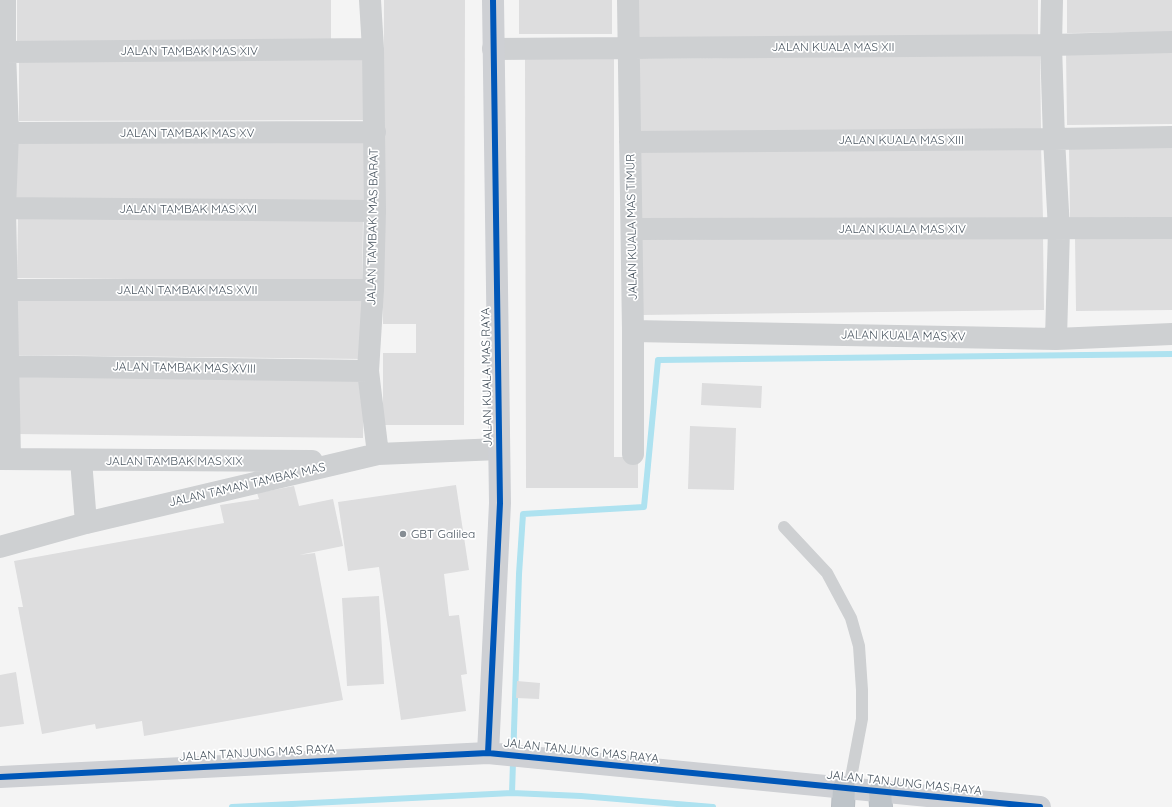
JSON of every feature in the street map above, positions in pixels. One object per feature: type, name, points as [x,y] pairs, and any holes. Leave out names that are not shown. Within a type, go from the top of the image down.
[{"type":"street","points":[[5,0],[3,208],[5,459]]},
{"type":"street","name":"JALAN TAMBAK MAS BARAT","points":[[370,0],[375,132],[375,211],[373,290],[368,371],[378,454]]},
{"type":"street","name":"JALAN KUALA MAS RAYA","points":[[493,0],[500,503],[498,754]]},
{"type":"street","name":"JALAN KUALA MAS TIMUR","points":[[628,0],[634,330],[633,454]]},
{"type":"street","points":[[1052,0],[1051,45],[1059,229],[1056,339]]},
{"type":"street","name":"JALAN KUALA MAS XII","points":[[493,49],[1051,45],[1172,42]]},
{"type":"street","name":"JALAN TAMBAK MAS XIV","points":[[5,52],[373,49]]},
{"type":"street","name":"JALAN TAMBAK MAS XV","points":[[4,133],[375,132]]},
{"type":"street","name":"JALAN KUALA MAS XIII","points":[[630,142],[1172,137]]},
{"type":"street","name":"JALAN TAMBAK MAS XVI","points":[[3,208],[375,211]]},
{"type":"street","name":"JALAN KUALA MAS XIV","points":[[632,229],[1172,228]]},
{"type":"street","name":"JALAN TAMBAK MAS XVII","points":[[3,290],[373,290]]},
{"type":"street","name":"JALAN KUALA MAS XV","points":[[634,330],[1056,339],[1172,334]]},
{"type":"street","name":"JALAN TAMBAK MAS XVIII","points":[[4,366],[368,371]]},
{"type":"street","name":"JALAN TAMAN TAMBAK MAS","points":[[0,547],[86,523],[378,454],[499,449]]},
{"type":"street","name":"JALAN TAMBAK MAS XIX","points":[[5,459],[347,461]]},
{"type":"street","points":[[81,460],[86,523]]},
{"type":"street","name":"JALAN TANJUNG MAS RAYA","points":[[0,777],[498,754],[847,797],[1040,807]]},
{"type":"lane","points":[[784,527],[827,573],[851,618],[859,646],[862,719],[847,797]]},
{"type":"building","points":[[17,0],[331,0],[331,47],[17,45]]},
{"type":"building","points":[[384,0],[465,0],[464,425],[383,425],[383,353],[416,353],[416,324],[383,324]]},
{"type":"building","points":[[519,0],[612,0],[612,34],[519,34]]},
{"type":"building","points":[[635,0],[1038,0],[1038,37],[635,40]]},
{"type":"building","points":[[1067,0],[1172,0],[1172,32],[1067,33]]},
{"type":"building","points":[[1172,49],[1172,124],[1067,125],[1066,50]]},
{"type":"building","points":[[1040,55],[1041,129],[637,134],[636,59]]},
{"type":"building","points":[[364,58],[365,120],[19,121],[19,60]]},
{"type":"building","points":[[525,58],[614,58],[614,457],[638,457],[638,488],[526,488]]},
{"type":"building","points":[[16,138],[365,141],[364,203],[16,199]]},
{"type":"building","points":[[1172,142],[1172,217],[1070,219],[1069,144]]},
{"type":"building","points":[[1041,144],[1043,219],[639,224],[638,149]]},
{"type":"building","points":[[18,216],[363,220],[362,281],[17,278]]},
{"type":"building","points":[[1043,235],[1044,310],[640,315],[639,240]]},
{"type":"building","points":[[1172,235],[1172,310],[1076,311],[1075,236]]},
{"type":"building","points":[[17,294],[366,297],[365,359],[16,355]]},
{"type":"building","points":[[16,372],[364,376],[363,438],[15,434]]},
{"type":"building","points":[[702,383],[762,386],[761,408],[701,405]]},
{"type":"building","points":[[690,426],[736,428],[734,490],[688,489]]},
{"type":"building","points":[[456,485],[469,570],[444,574],[449,616],[459,615],[467,674],[461,675],[466,711],[401,720],[379,567],[348,571],[338,502]]},
{"type":"building","points":[[294,486],[299,506],[333,499],[343,546],[299,555],[315,553],[343,700],[144,736],[142,721],[96,729],[95,724],[42,734],[18,607],[23,607],[14,561],[224,523],[220,505],[259,499],[257,493]]},
{"type":"building","points":[[379,596],[384,684],[347,686],[342,598]]},
{"type":"building","points":[[16,672],[24,724],[0,727],[0,675]]},
{"type":"building","points":[[517,681],[540,683],[539,699],[516,698]]},
{"type":"waterway","points":[[713,807],[581,796],[512,793],[519,574],[523,514],[644,507],[658,360],[1172,354]]},
{"type":"waterway","points":[[232,807],[512,793]]},
{"type":"cycle path","points":[[488,753],[500,503],[493,0]]},
{"type":"cycle path","points":[[0,777],[488,753],[1040,807]]},
{"type":"place","name":"GBT Galilea","points":[[403,534]]}]
